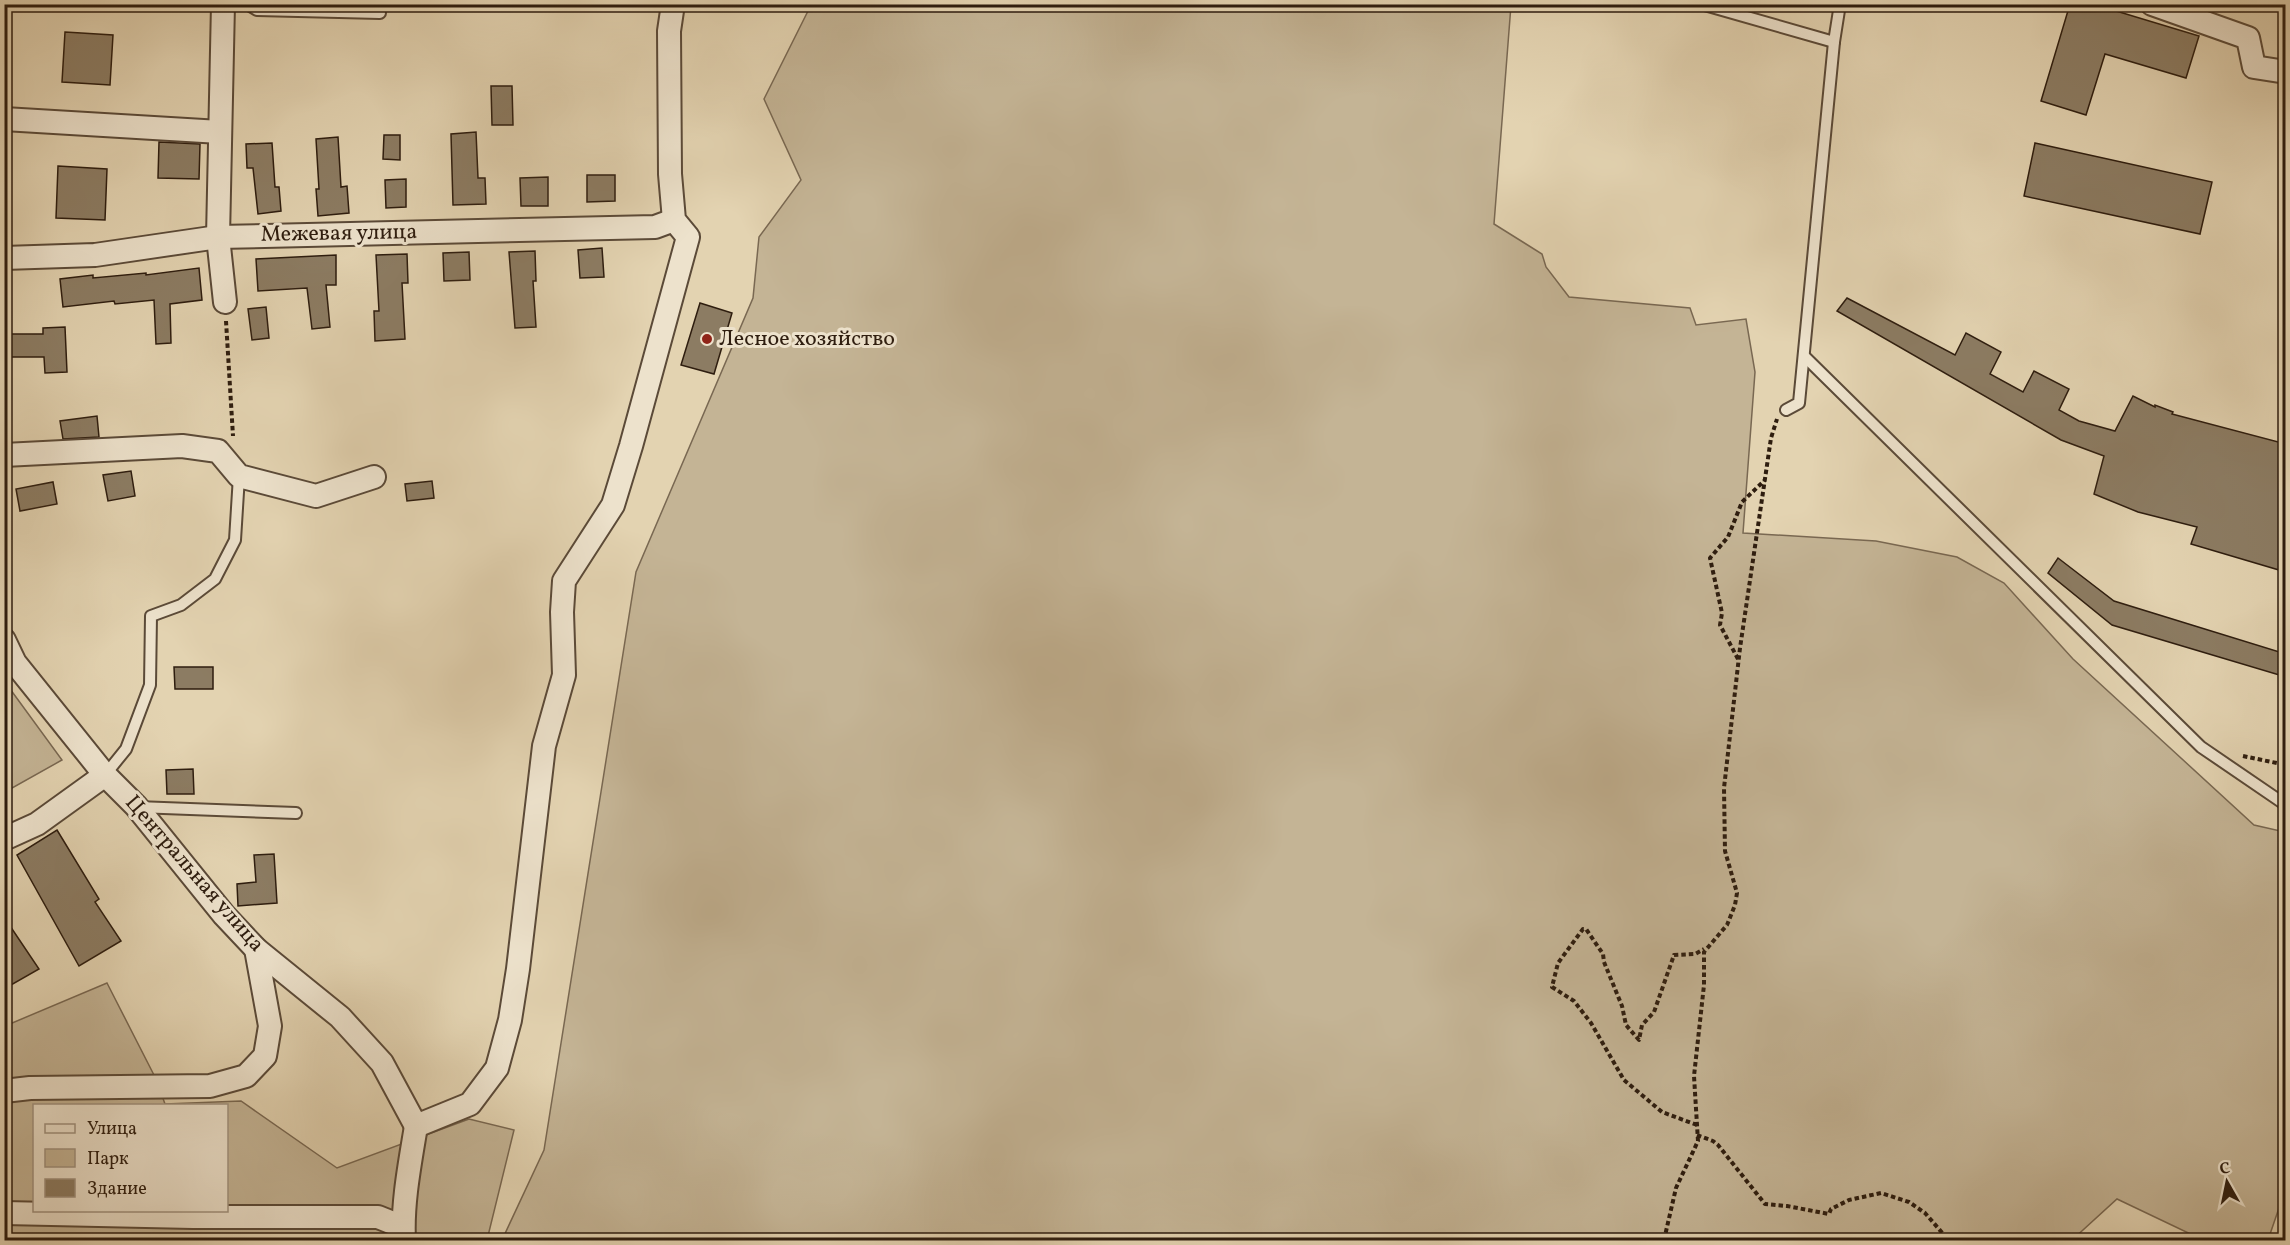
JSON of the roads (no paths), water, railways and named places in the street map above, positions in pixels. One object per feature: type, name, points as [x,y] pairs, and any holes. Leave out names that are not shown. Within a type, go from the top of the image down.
[{"type":"street","points":[[223,4],[218,237],[225,302]]},
{"type":"street","points":[[4,1213],[249,1218],[378,1217],[404,1234],[416,1126],[470,1104],[497,1068],[510,1020],[518,969],[544,746],[564,675],[561,612],[564,580],[612,506],[631,446],[688,237],[674,220],[670,174],[669,31],[673,4]]},
{"type":"street","points":[[2152,4],[2248,38],[2254,67],[2286,72]]},
{"type":"street","points":[[4,119],[220,132]]},
{"type":"street","name":"Межевая улица","points":[[4,258],[95,255],[218,237],[655,227],[674,220]]},
{"type":"street","points":[[4,455],[182,446],[218,451],[239,476],[316,496],[374,477]]},
{"type":"street","name":"Центральная улица","points":[[4,640],[15,663],[105,775],[136,807],[224,915],[256,949],[340,1017],[382,1063],[416,1126]]},
{"type":"street","points":[[4,839],[37,824],[105,775]]},
{"type":"street","points":[[4,1091],[30,1088],[210,1086],[246,1076],[265,1056],[270,1026],[256,949]]},
{"type":"lane","points":[[248,4],[257,10],[380,13]]},
{"type":"lane","points":[[1701,4],[1834,42]]},
{"type":"lane","points":[[1786,411],[1799,403],[1834,42],[1840,4]]},
{"type":"lane","points":[[1804,356],[2201,747],[2286,805]]},
{"type":"lane","points":[[105,775],[126,749],[150,686],[151,616],[181,605],[216,579],[235,540],[239,476]]},
{"type":"lane","points":[[136,807],[296,813]]},
{"type":"place","name":"Лесное хозяйство","points":[[707,339]]}]
